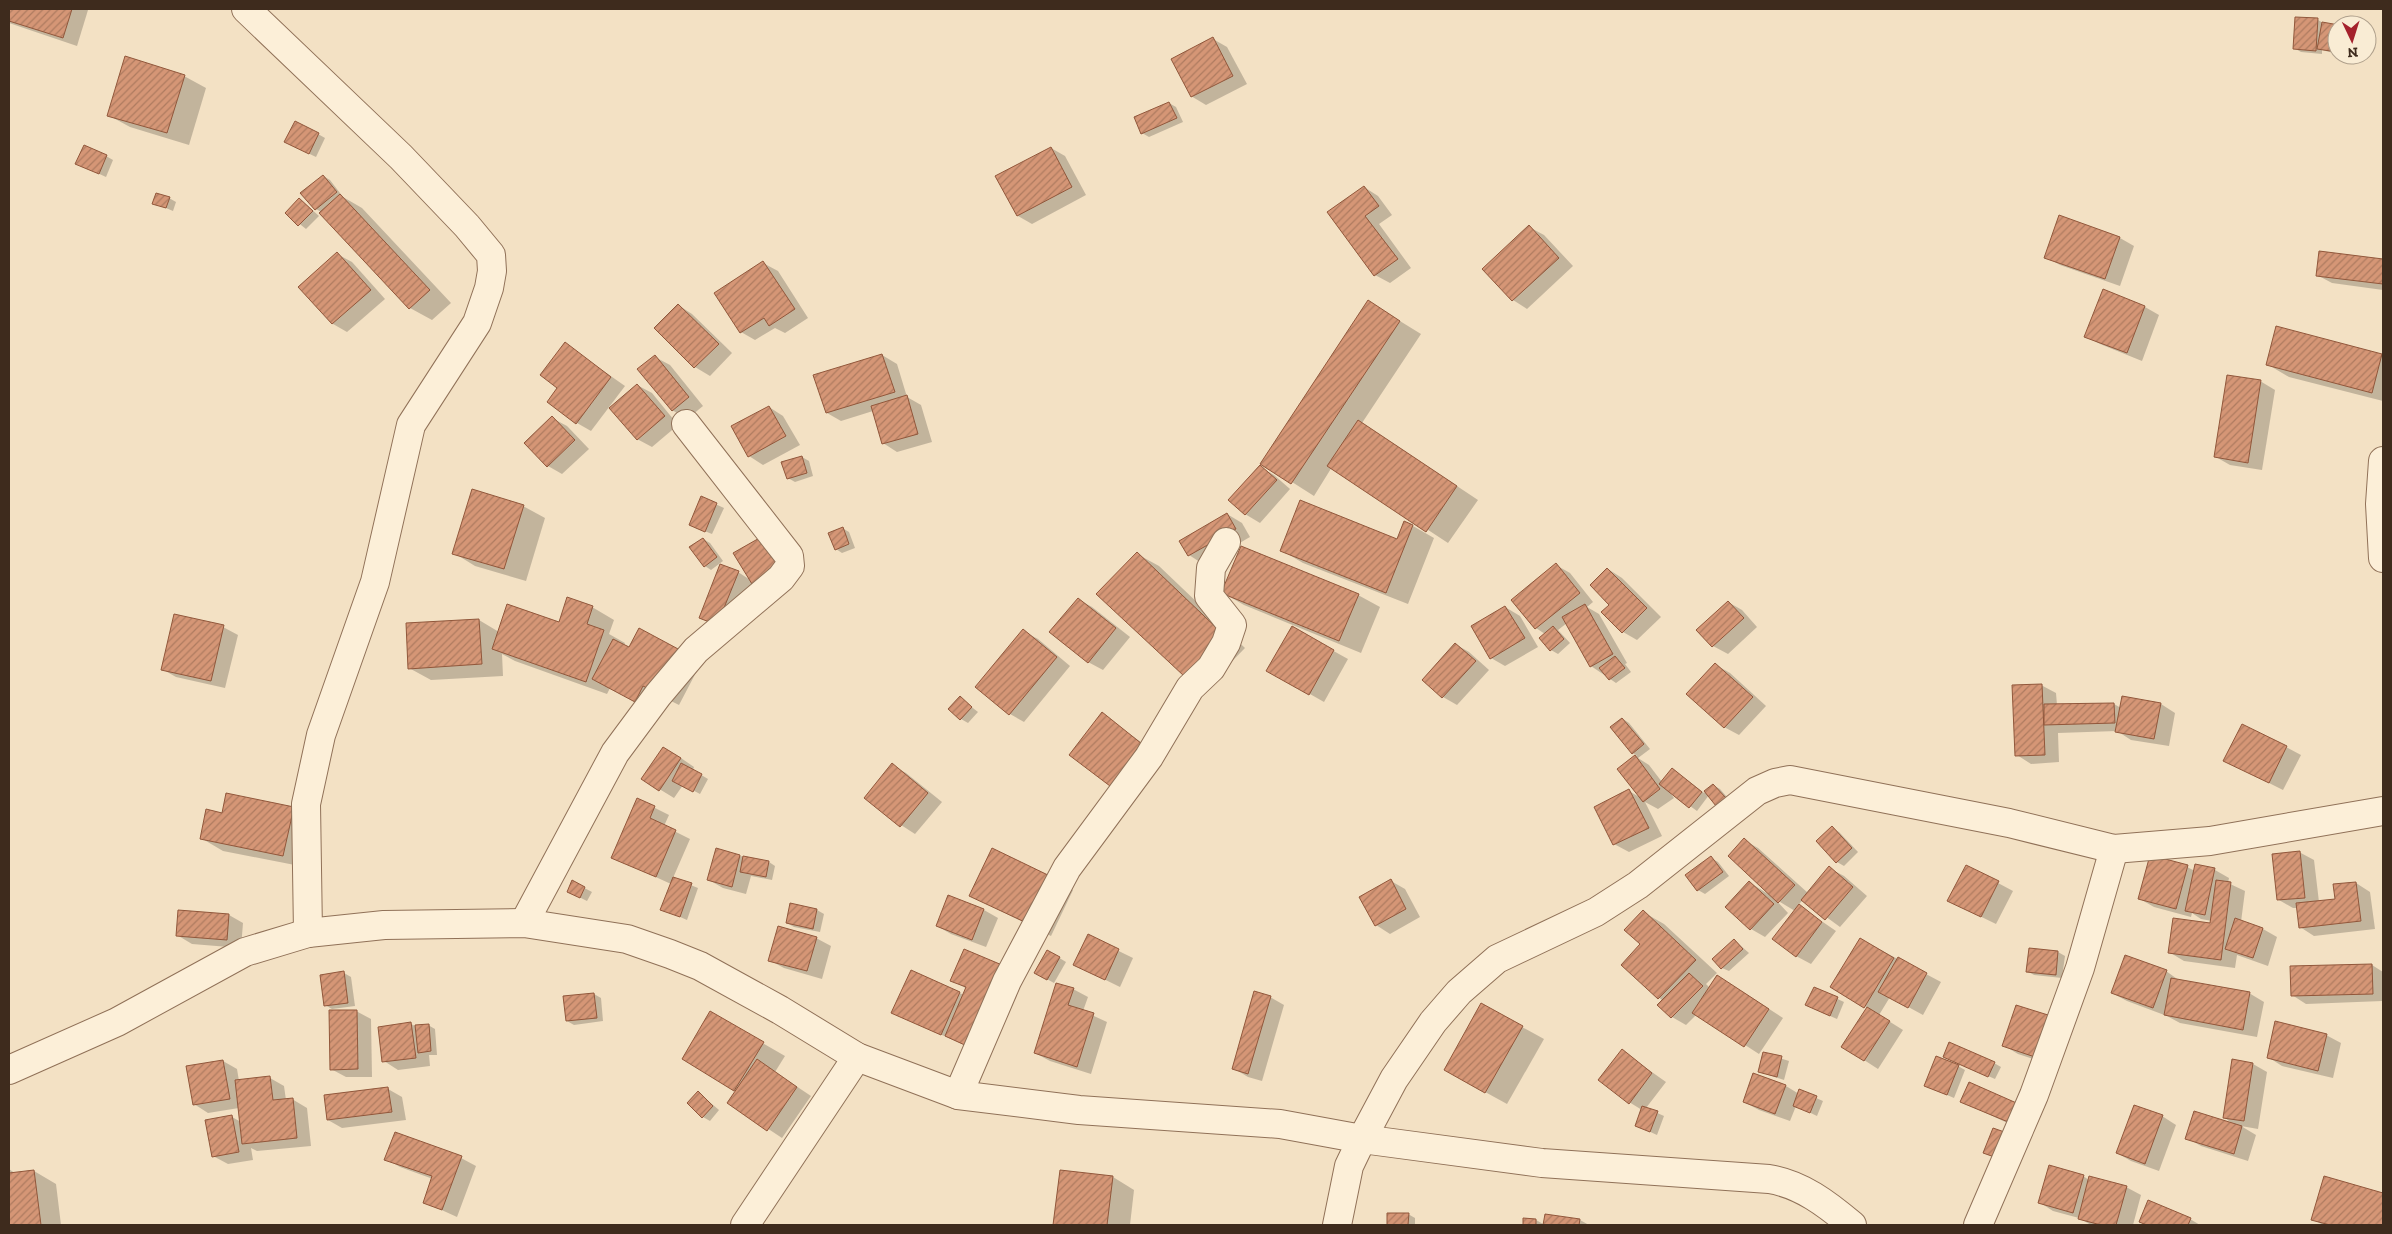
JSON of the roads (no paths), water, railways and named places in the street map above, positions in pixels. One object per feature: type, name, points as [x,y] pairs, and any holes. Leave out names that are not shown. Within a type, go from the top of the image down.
[{"type":"street","points":[[246,9],[402,157],[467,226],[491,255],[492,271],[489,288],[477,323],[411,424],[375,582],[321,735],[306,804],[308,934]]},
{"type":"street","points":[[524,923],[616,753],[658,695],[696,650],[781,578],[790,566],[789,556],[686,424]]},
{"type":"street","points":[[2383,461],[2380,504],[2383,558]]},
{"type":"street","points":[[958,1095],[1007,981],[1067,868],[1092,832],[1142,768],[1190,688],[1210,668],[1226,643],[1232,624],[1209,596],[1211,568],[1226,542]]},
{"type":"street","points":[[1336,1225],[1349,1166],[1394,1080],[1433,1022],[1466,986],[1497,959],[1590,916],[1638,885],[1757,791],[1775,783],[1790,780],[2009,823],[2114,848],[2210,841],[2383,811]]},
{"type":"street","points":[[1978,1225],[2034,1095],[2080,968],[2114,848]]},
{"type":"street","points":[[9,1070],[117,1022],[245,952],[308,934],[384,925],[524,923],[627,939],[670,954],[700,966],[780,1010],[857,1057],[958,1095],[1079,1110],[1280,1124],[1362,1139],[1542,1163],[1776,1180],[1798,1188],[1828,1205],[1852,1225]]},
{"type":"street","points":[[745,1225],[857,1057]]}]
